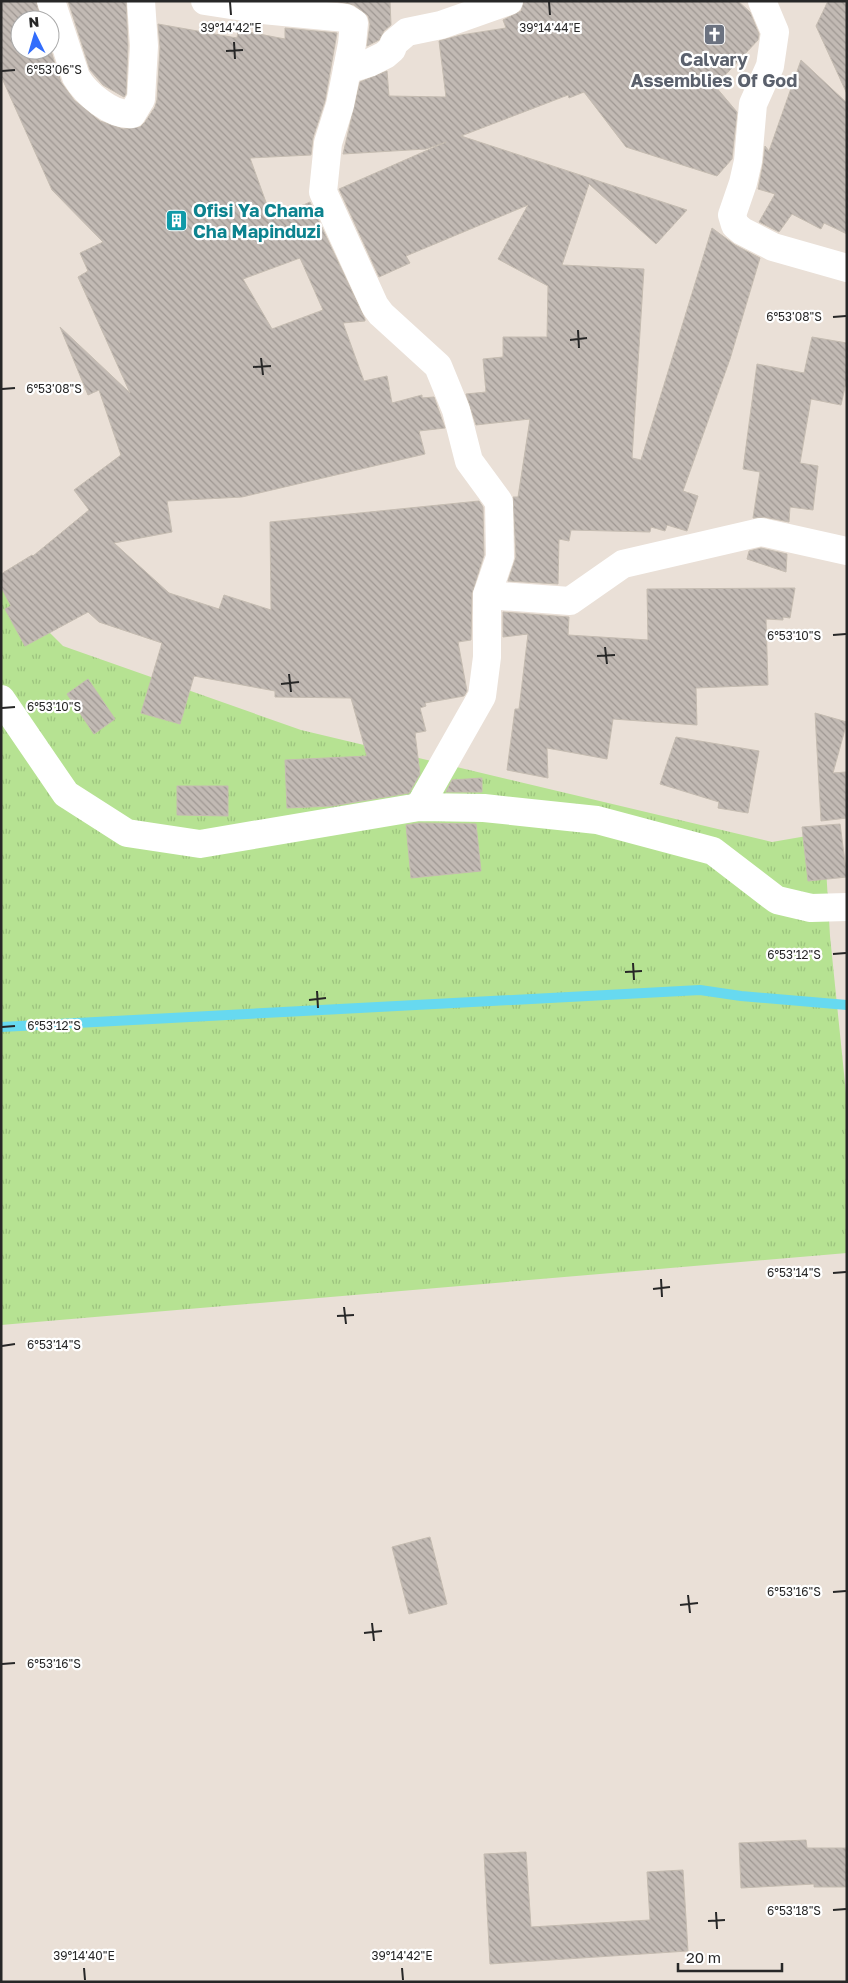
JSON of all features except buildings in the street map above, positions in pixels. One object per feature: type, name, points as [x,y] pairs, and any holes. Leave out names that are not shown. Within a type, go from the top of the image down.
[{"type":"street","points":[[51,1],[76,77],[82,87],[90,95],[123,115],[132,114],[141,99],[144,46],[141,1]]},
{"type":"street","points":[[205,1],[263,10],[350,19],[354,23],[352,44],[340,105],[328,143],[323,192],[375,306],[381,314],[438,366],[456,410],[469,461],[499,502],[500,557],[487,594],[486,656],[482,696],[419,807]]},
{"type":"street","points":[[347,70],[369,63],[385,55],[392,49],[394,43],[407,32],[441,25],[509,1]]},
{"type":"street","points":[[762,1],[775,32],[770,66],[754,104],[748,161],[743,183],[732,214],[735,225],[742,232],[774,247],[847,268]]},
{"type":"street","points":[[487,594],[570,601],[623,564],[761,532],[847,551]]},
{"type":"street","points":[[1,699],[66,794],[127,833],[200,844],[419,807],[484,808],[596,820],[713,851],[777,900],[811,908],[847,907]]},
{"type":"green space","points":[[1,584],[63,646],[301,730],[772,842],[824,833],[830,936],[847,1103],[847,1253],[1,1325]]},
{"type":"waterway","points":[[1,1027],[700,990],[741,996],[847,1005]]},
{"type":"place","name":"Calvary Assemblies Of God","points":[[714,34]]},
{"type":"place","name":"Ofisi Ya Chama Cha Mapinduzi","points":[[177,220]]}]
